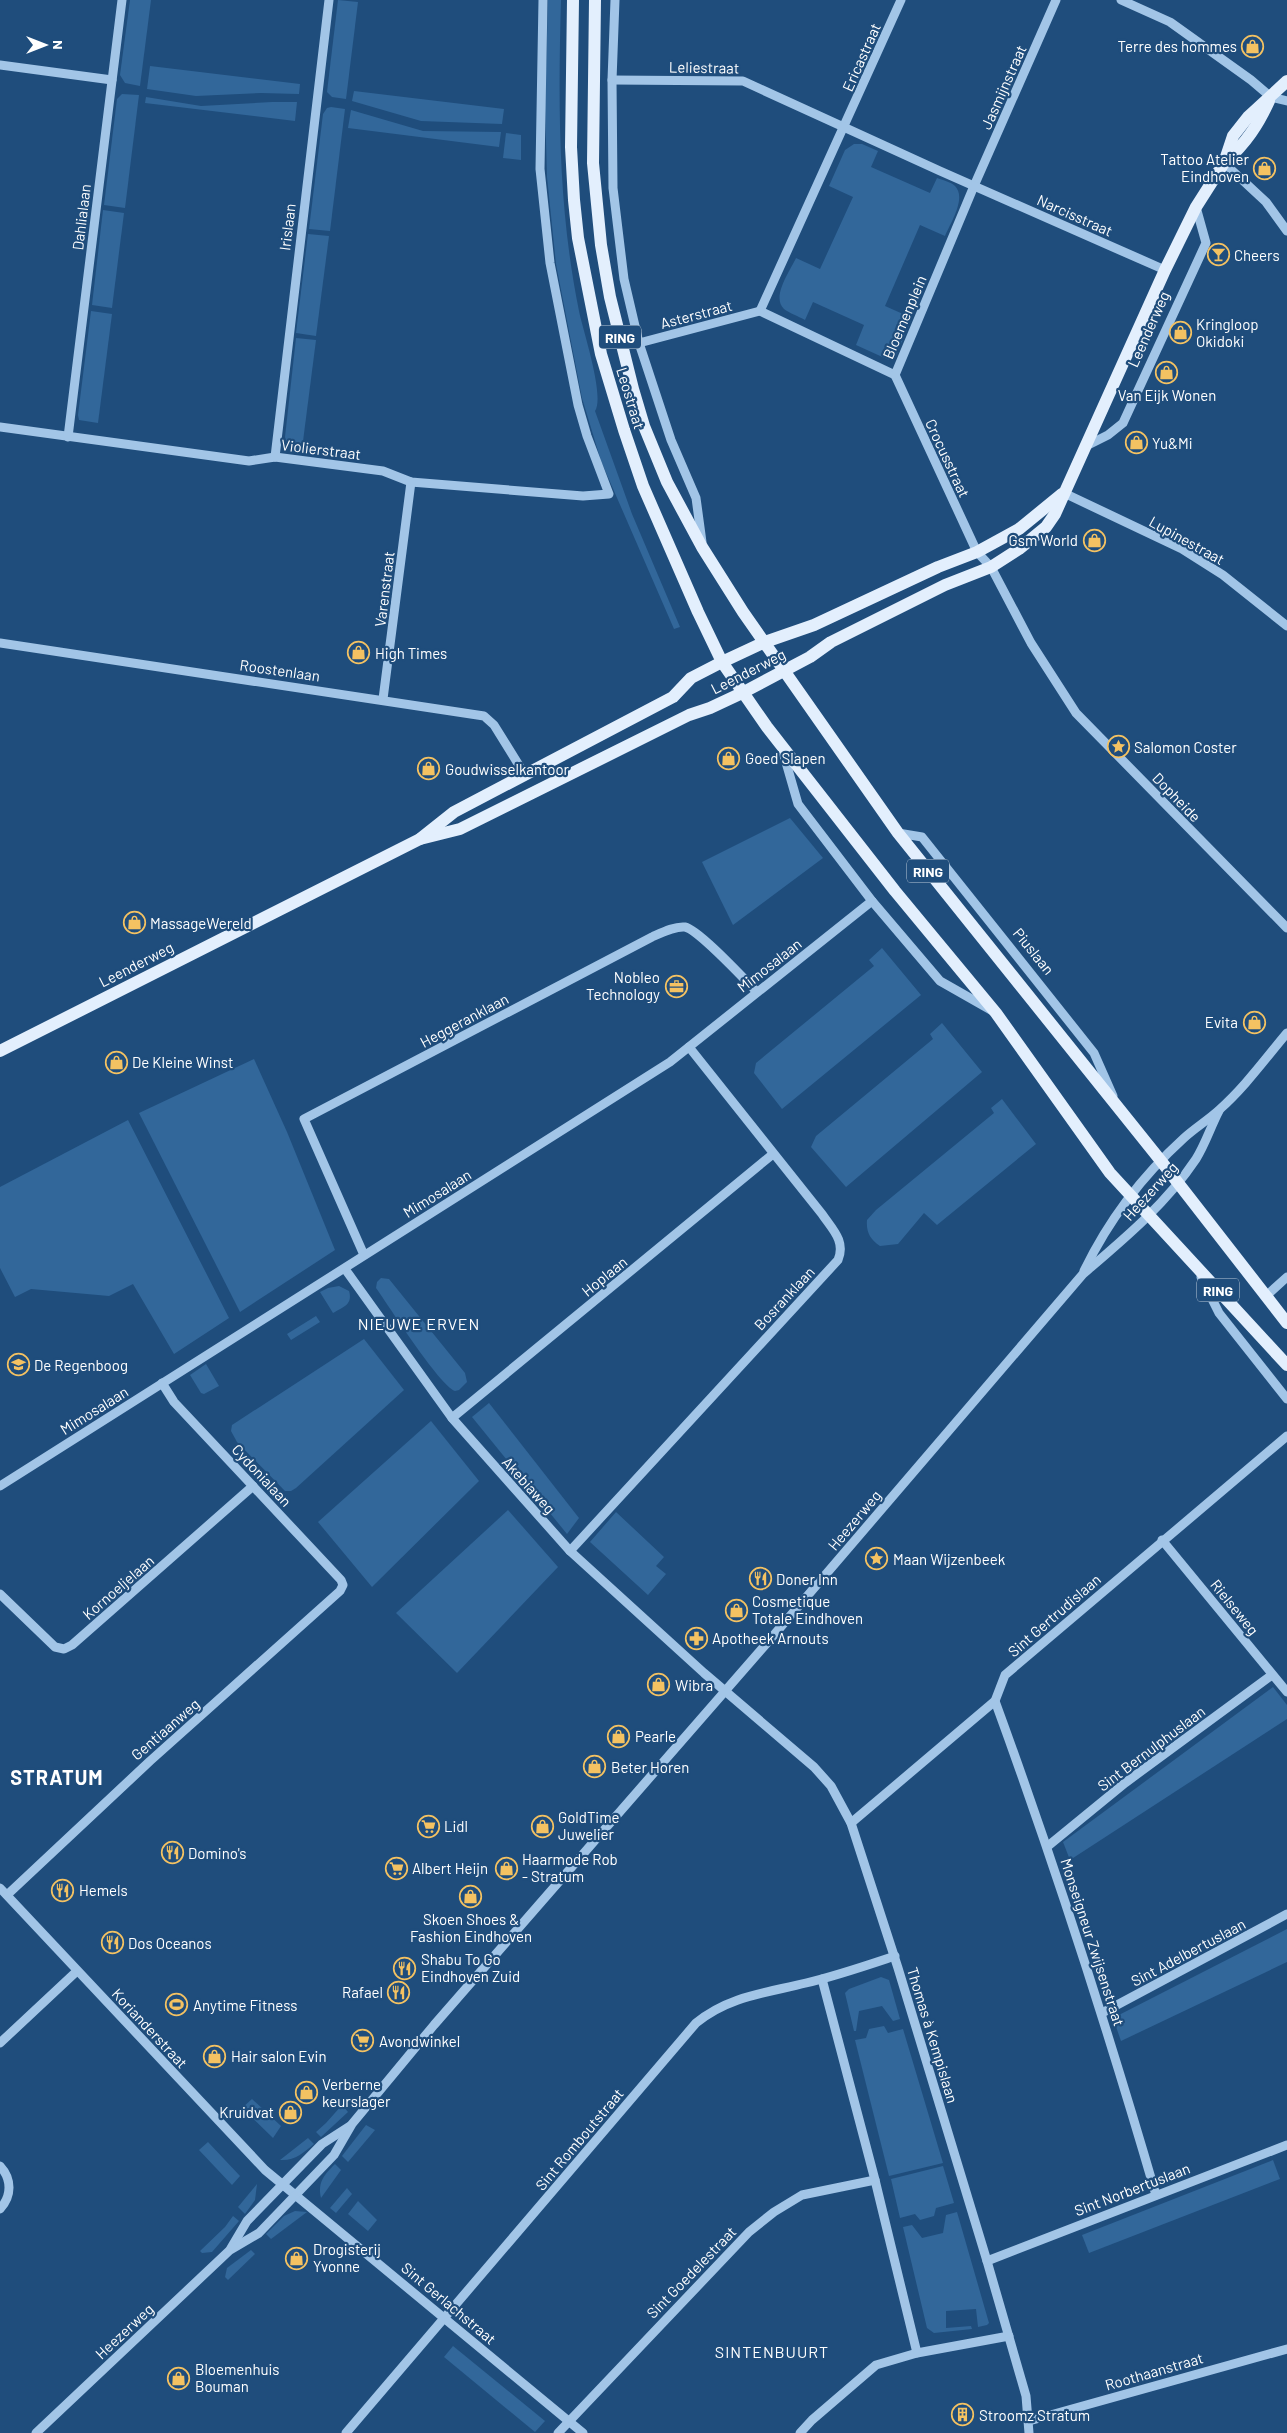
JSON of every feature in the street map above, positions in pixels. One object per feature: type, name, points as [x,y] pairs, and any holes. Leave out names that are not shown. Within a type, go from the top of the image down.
[{"type":"main road","name":"Leostraat","points":[[573,0],[571,147],[574,200],[578,238],[602,354],[624,430],[643,486],[698,612],[722,662],[742,693]]},
{"type":"main road","name":"Leostraat","points":[[595,0],[593,163],[601,245],[610,297],[633,389],[644,426],[667,482],[702,547],[785,670]]},
{"type":"main road","name":"Leenderweg","points":[[420,839],[460,830],[689,715],[710,708],[742,693],[810,657],[831,642],[945,585],[991,567],[1019,549],[1046,526],[1055,514],[1165,270],[1196,207],[1224,163],[1233,136],[1248,117],[1287,81]]},
{"type":"main road","name":"Leenderweg","points":[[0,1051],[420,839],[454,812],[673,697],[691,678],[722,662],[765,642],[814,624],[938,566],[977,552],[1019,529],[1064,493]]},
{"type":"main road","name":"RING","points":[[785,670],[898,833],[1121,1114],[1161,1161],[1287,1323]]},
{"type":"main road","name":"RING","points":[[742,693],[895,891],[996,1013],[1110,1173],[1287,1365]]},
{"type":"street","name":"Dahlialaan","points":[[68,437],[122,0]]},
{"type":"street","name":"Irislaan","points":[[275,457],[330,0]]},
{"type":"street","name":"Violierstraat","points":[[0,427],[249,461],[275,457],[383,471],[411,482],[583,496],[609,494],[597,467],[578,405],[550,263],[540,169],[542,0]]},
{"type":"street","name":"Leostraat","points":[[615,0],[612,80],[613,188],[616,228],[624,279],[639,343],[672,440],[696,498],[702,547]]},
{"type":"street","name":"Ericastraat","points":[[845,126],[901,0]]},
{"type":"street","name":"Jasmijnstraat","points":[[974,186],[1056,0]]},
{"type":"street","points":[[1121,0],[1170,22],[1251,80],[1271,97],[1287,101]]},
{"type":"street","points":[[0,65],[112,80]]},
{"type":"street","name":"Leliestraat","points":[[612,80],[743,81],[845,126]]},
{"type":"street","points":[[760,311],[845,126],[974,186]]},
{"type":"street","points":[[1224,163],[1266,202],[1287,231]]},
{"type":"street","name":"Narcisstraat","points":[[974,186],[1165,270]]},
{"type":"street","name":"Bloemenplein","points":[[760,311],[895,375],[974,186]]},
{"type":"street","name":"Leenderweg","points":[[1086,446],[1108,435],[1123,423],[1206,243],[1196,207]]},
{"type":"street","name":"Asterstraat","points":[[639,343],[760,311]]},
{"type":"street","name":"Crocusstraat","points":[[895,375],[977,552]]},
{"type":"street","name":"Varenstraat","points":[[383,700],[411,482]]},
{"type":"street","name":"Lupinestraat","points":[[1064,493],[1182,549],[1223,575],[1287,626]]},
{"type":"street","name":"Dopheide","points":[[977,552],[991,567],[1031,642],[1076,713],[1287,928]]},
{"type":"street","name":"Roostenlaan","points":[[0,643],[484,716],[494,725],[525,775]]},
{"type":"street","points":[[782,746],[798,804],[872,901],[940,981],[996,1013]]},
{"type":"street","name":"Mimosalaan","points":[[0,1486],[617,1096],[689,1047],[872,901]]},
{"type":"street","name":"Heggeranklaan","points":[[364,1255],[304,1119],[652,937],[673,929],[686,927],[698,935],[757,992]]},
{"type":"street","name":"Heezerweg","points":[[1083,1274],[1111,1221],[1130,1194],[1195,1128],[1219,1111],[1246,1083],[1287,1033]]},
{"type":"street","name":"Bosranklaan","points":[[570,1551],[838,1260],[842,1251],[839,1238],[689,1047]]},
{"type":"street","name":"Heezerweg","points":[[36,2433],[230,2250],[259,2233],[334,2155],[352,2124],[434,2025],[725,1692],[1083,1274],[1127,1238],[1178,1184],[1197,1157],[1219,1111]]},
{"type":"street","name":"Hoplaan","points":[[452,1418],[773,1154]]},
{"type":"street","points":[[1196,1267],[1219,1313],[1287,1398]]},
{"type":"street","name":"Akebiaweg","points":[[345,1269],[452,1418],[570,1551],[725,1692]]},
{"type":"street","points":[[1266,1296],[1287,1277]]},
{"type":"street","name":"Cydonialaan","points":[[162,1383],[174,1402],[341,1580],[343,1585]]},
{"type":"street","name":"Sint Gertrudislaan","points":[[851,1824],[994,1701],[1005,1675],[1287,1436]]},
{"type":"street","name":"Kornoeljelaan","points":[[0,1594],[55,1647],[64,1649],[72,1645],[253,1486]]},
{"type":"street","name":"Rielseweg","points":[[1162,1540],[1287,1692]]},
{"type":"street","name":"Gentiaanweg","points":[[3,1892],[340,1591],[343,1585]]},
{"type":"street","name":"Sint Bernulphuslaan","points":[[1048,1846],[1125,1783],[1272,1675]]},
{"type":"street","name":"Thomas à Kempislaan","points":[[725,1692],[814,1767],[831,1786],[851,1824],[895,1956],[988,2261],[1026,2396],[1029,2433]]},
{"type":"street","name":"Monseigneur Zwijsenstraat","points":[[994,1701],[1048,1846],[1102,2013],[1156,2195]]},
{"type":"street","name":"Korianderstraat","points":[[3,1892],[242,2146],[283,2184],[297,2194]]},
{"type":"street","name":"Sint Adelbertuslaan","points":[[1102,2013],[1287,1914]]},
{"type":"street","name":"Sint Romboutstraat","points":[[346,2433],[696,2023],[713,2009],[736,2000],[822,1979],[895,1956]]},
{"type":"street","points":[[0,2043],[77,1971]]},
{"type":"street","points":[[822,1979],[875,2180],[917,2353]]},
{"type":"street","name":"Heezerweg","points":[[230,2250],[247,2221],[322,2144],[352,2124]]},
{"type":"street","name":"Sint Norbertuslaan","points":[[988,2261],[1287,2145]]},
{"type":"street","points":[[0,2166],[9,2182],[9,2194],[0,2209]]},
{"type":"street","name":"Sint Goedelestraat","points":[[558,2433],[568,2420],[755,2227],[802,2195],[875,2180]]},
{"type":"street","name":"Sint Gerlachstraat","points":[[297,2194],[583,2433]]},
{"type":"street","points":[[800,2433],[864,2372],[876,2365],[917,2353],[1009,2336]]},
{"type":"street","name":"Roothaanstraat","points":[[1029,2421],[1287,2349]]},
{"type":"shaded area","points":[[130,0],[151,0],[140,86],[125,83],[120,75]]},
{"type":"shaded area","points":[[338,0],[358,2],[346,99],[332,97],[327,92]]},
{"type":"shaded area","points":[[548,0],[561,0],[560,117],[563,195],[572,272],[595,378],[597,403],[595,411],[632,514],[680,627],[674,629],[601,461],[582,398],[556,264],[547,177],[545,105]]},
{"type":"shaded area","points":[[150,66],[300,84],[299,94],[261,93],[196,96],[147,89]]},
{"type":"shaded area","points":[[354,91],[504,109],[502,124],[421,121],[352,101]]},
{"type":"shaded area","points":[[122,94],[139,95],[125,208],[104,205],[117,99]]},
{"type":"shaded area","points":[[146,97],[201,106],[297,102],[295,121],[145,103]]},
{"type":"shaded area","points":[[327,108],[345,109],[330,231],[309,229],[323,114]]},
{"type":"shaded area","points":[[351,110],[423,131],[501,132],[499,147],[348,128]]},
{"type":"shaded area","points":[[506,133],[521,135],[521,160],[503,158]]},
{"type":"shaded area","points":[[854,144],[862,144],[878,151],[871,167],[930,193],[937,178],[949,182],[955,186],[959,197],[956,211],[945,236],[920,225],[885,306],[912,318],[896,356],[889,360],[856,345],[864,325],[813,302],[805,320],[784,309],[780,298],[783,284],[796,258],[820,269],[853,197],[829,186],[845,150]]},
{"type":"shaded area","points":[[103,210],[124,213],[112,308],[92,305]]},
{"type":"shaded area","points":[[308,234],[329,236],[316,336],[296,333]]},
{"type":"shaded area","points":[[91,311],[112,314],[98,423],[79,420],[78,415]]},
{"type":"shaded area","points":[[296,338],[316,340],[302,449],[288,446],[285,437]]},
{"type":"shaded area","points":[[790,818],[823,858],[733,925],[702,862]]},
{"type":"shaded area","points":[[882,948],[921,995],[782,1109],[754,1073],[756,1063],[874,966],[869,960]]},
{"type":"shaded area","points":[[942,1023],[982,1072],[846,1187],[811,1147],[816,1136],[933,1039],[930,1034]]},
{"type":"shaded area","points":[[254,1059],[287,1132],[335,1250],[240,1312],[139,1113]]},
{"type":"shaded area","points":[[1002,1099],[1036,1144],[937,1225],[924,1213],[898,1244],[880,1246],[871,1238],[868,1232],[867,1220],[876,1210],[994,1113],[991,1108]]},
{"type":"shaded area","points":[[128,1120],[229,1318],[174,1354],[133,1284],[109,1296],[31,1289],[15,1297],[0,1268],[0,1187]]},
{"type":"shaded area","points":[[381,1278],[389,1279],[465,1373],[467,1382],[459,1390],[455,1391],[448,1386],[414,1344],[376,1288],[377,1282]]},
{"type":"shaded area","points":[[339,1286],[349,1291],[350,1299],[347,1305],[333,1313],[320,1292]]},
{"type":"shaded area","points":[[316,1316],[320,1322],[291,1340],[287,1334]]},
{"type":"shaded area","points":[[364,1339],[404,1390],[296,1488],[291,1491],[285,1491],[237,1442],[231,1431],[232,1425]]},
{"type":"shaded area","points":[[206,1364],[219,1386],[204,1394],[201,1393],[190,1375]]},
{"type":"shaded area","points":[[489,1403],[579,1518],[567,1534],[472,1417]]},
{"type":"shaded area","points":[[431,1421],[479,1481],[372,1587],[318,1522]]},
{"type":"shaded area","points":[[508,1510],[558,1567],[457,1673],[396,1613]]},
{"type":"shaded area","points":[[616,1512],[664,1557],[656,1566],[666,1574],[648,1595],[590,1542]]},
{"type":"shaded area","points":[[1273,1687],[1287,1705],[1287,1719],[1070,1860],[1063,1842]]},
{"type":"shaded area","points":[[1287,1929],[1287,1962],[1121,2041],[1113,2018]]},
{"type":"shaded area","points":[[881,1977],[889,1980],[900,2019],[893,2021],[882,2006],[859,2011],[856,2031],[854,2031],[845,1993],[849,1989]]},
{"type":"shaded area","points":[[884,2026],[888,2033],[903,2029],[943,2163],[889,2176],[855,2040],[866,2038],[869,2029]]},
{"type":"shaded area","points":[[252,2099],[281,2126],[273,2138],[242,2108]]},
{"type":"shaded area","points":[[342,2105],[348,2112],[321,2137],[316,2132]]},
{"type":"shaded area","points":[[366,2125],[375,2130],[348,2162],[342,2156]]},
{"type":"shaded area","points":[[308,2138],[314,2144],[294,2158],[280,2160]]},
{"type":"shaded area","points":[[208,2142],[240,2176],[232,2185],[199,2150]]},
{"type":"shaded area","points":[[1273,2160],[1280,2179],[1089,2253],[1082,2235]]},
{"type":"shaded area","points":[[335,2164],[341,2170],[321,2198],[321,2183],[325,2175]]},
{"type":"shaded area","points":[[943,2166],[954,2203],[936,2208],[934,2216],[920,2220],[915,2214],[900,2218],[891,2179]]},
{"type":"shaded area","points":[[257,2184],[255,2200],[245,2214],[238,2207]]},
{"type":"shaded area","points":[[347,2188],[352,2194],[336,2213],[330,2208]]},
{"type":"shaded area","points":[[358,2201],[377,2220],[368,2231],[348,2214]]},
{"type":"shaded area","points":[[295,2211],[307,2212],[271,2239],[266,2234],[284,2216]]},
{"type":"shaded area","points":[[957,2212],[989,2323],[978,2327],[976,2309],[946,2311],[946,2328],[971,2326],[972,2329],[934,2333],[927,2328],[903,2227],[912,2225],[922,2238],[943,2233],[946,2215]]},
{"type":"shaded area","points":[[233,2216],[239,2221],[212,2252],[202,2253],[200,2251],[225,2227]]},
{"type":"shaded area","points":[[251,2250],[255,2254],[228,2280],[225,2277],[227,2268]]},
{"type":"shaded area","points":[[453,2346],[545,2421],[535,2432],[444,2357]]},
{"type":"place","name":"Terre des hommes","points":[[1253,46]]},
{"type":"place","name":"Tattoo Atelier Eindhoven","points":[[1265,168]]},
{"type":"place","name":"Cheers","points":[[1218,255]]},
{"type":"place","name":"Kringloop Okidoki","points":[[1180,333]]},
{"type":"place","name":"Van Eijk Wonen","points":[[1167,372]]},
{"type":"place","name":"Yu&Mi","points":[[1136,443]]},
{"type":"place","name":"Gsm World","points":[[1094,540]]},
{"type":"place","name":"High Times","points":[[359,653]]},
{"type":"place","name":"Salomon Coster","points":[[1118,747]]},
{"type":"place","name":"Goed Slapen","points":[[729,758]]},
{"type":"place","name":"Goudwisselkantoor","points":[[429,769]]},
{"type":"place","name":"MassageWereld","points":[[134,923]]},
{"type":"place","name":"Nobleo Technology","points":[[676,986]]},
{"type":"place","name":"Evita","points":[[1254,1022]]},
{"type":"place","name":"De Kleine Winst","points":[[116,1062]]},
{"type":"place","name":"De Regenboog","points":[[18,1365]]},
{"type":"place","name":"Maan Wijzenbeek","points":[[877,1559]]},
{"type":"place","name":"Doner Inn","points":[[760,1579]]},
{"type":"place","name":"Cosmetique Totale Eindhoven","points":[[736,1610]]},
{"type":"place","name":"Apotheek Arnouts","points":[[696,1638]]},
{"type":"place","name":"Wibra","points":[[659,1685]]},
{"type":"place","name":"Pearle","points":[[619,1736]]},
{"type":"place","name":"Beter Horen","points":[[595,1767]]},
{"type":"place","name":"Lidl","points":[[428,1826]]},
{"type":"place","name":"GoldTime Juwelier","points":[[542,1826]]},
{"type":"place","name":"Domino's","points":[[172,1853]]},
{"type":"place","name":"Albert Heijn","points":[[396,1868]]},
{"type":"place","name":"Haarmode Rob - Stratum","points":[[506,1868]]},
{"type":"place","name":"Hemels","points":[[63,1890]]},
{"type":"place","name":"Skoen Shoes & Fashion Eindhoven","points":[[471,1896]]},
{"type":"place","name":"Dos Oceanos","points":[[112,1943]]},
{"type":"place","name":"Shabu To Go Eindhoven Zuid","points":[[405,1968]]},
{"type":"place","name":"Rafael","points":[[399,1992]]},
{"type":"place","name":"Anytime Fitness","points":[[177,2005]]},
{"type":"place","name":"Avondwinkel","points":[[363,2041]]},
{"type":"place","name":"Hair salon Evin","points":[[215,2056]]},
{"type":"place","name":"Verberne keurslager","points":[[306,2093]]},
{"type":"place","name":"Kruidvat","points":[[290,2112]]},
{"type":"place","name":"Drogisterij Yvonne","points":[[297,2258]]},
{"type":"place","name":"Bloemenhuis Bouman","points":[[179,2378]]},
{"type":"place","name":"Stroomz Stratum","points":[[963,2415]]},
{"type":"district","name":"NIEUWE ERVEN","points":[[419,1323]]},
{"type":"district","name":"STRATUM","points":[[57,1777]]},
{"type":"district","name":"SINTENBUURT","points":[[772,2351]]}]
